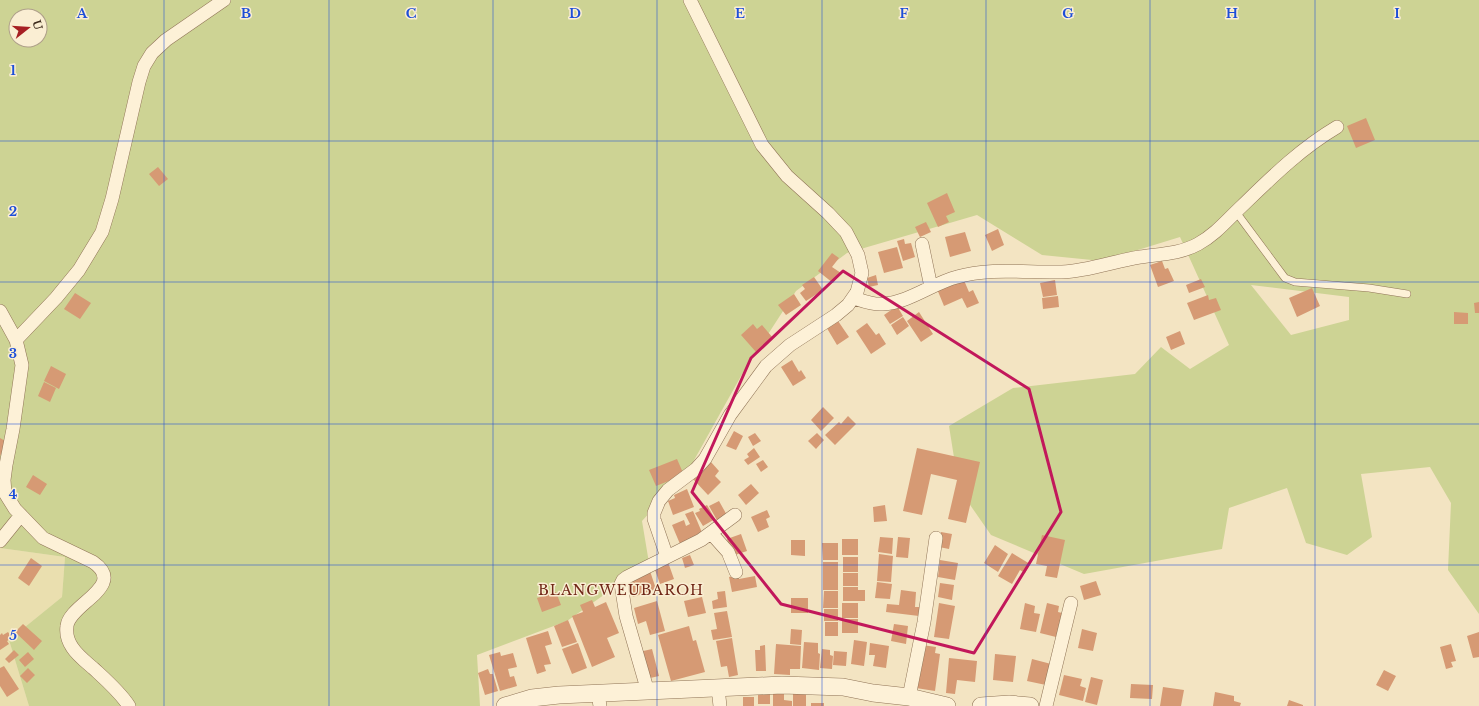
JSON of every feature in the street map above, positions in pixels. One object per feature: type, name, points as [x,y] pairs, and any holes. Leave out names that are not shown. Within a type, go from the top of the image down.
[{"type":"street","points":[[16,340],[56,298],[79,270],[102,232],[112,199],[144,66],[152,53],[166,40],[224,0]]},
{"type":"street","points":[[667,557],[654,519],[654,513],[659,501],[668,490],[696,469],[704,459],[730,415],[766,366],[790,345],[841,312],[854,298],[860,283],[862,269],[858,255],[851,240],[841,225],[787,176],[766,151],[755,133],[725,68],[690,0]]},
{"type":"street","points":[[854,298],[870,303],[883,304],[901,300],[957,276],[972,273],[1073,271],[1137,257],[1182,251],[1196,245],[1220,229],[1293,158],[1315,141],[1337,127]]},
{"type":"street","points":[[922,244],[931,287]]},
{"type":"street","points":[[0,311],[16,340],[22,365],[4,480],[5,493],[10,502],[43,538],[93,562],[99,566],[103,572],[103,584],[71,617],[67,624],[68,638],[71,646],[79,656],[101,675],[129,706]]},
{"type":"street","points":[[0,541],[21,515]]},
{"type":"street","points":[[648,692],[626,616],[621,584],[627,577],[692,546],[735,515]]},
{"type":"street","points":[[711,533],[728,552],[736,572]]},
{"type":"street","points":[[909,698],[924,622],[936,538]]},
{"type":"street","points":[[1046,706],[1071,603]]},
{"type":"street","points":[[505,706],[532,698],[559,695],[599,700],[648,692],[759,685],[843,688],[909,698],[947,706]]},
{"type":"street","points":[[718,688],[720,706]]},
{"type":"street","points":[[981,706],[1009,704],[1030,706]]},
{"type":"lane","points":[[1236,212],[1285,278],[1295,282],[1369,288],[1407,294]]},
{"type":"highlighted area","points":[[843,271],[1029,389],[1061,512],[974,653],[781,604],[692,492],[751,358]]},
{"type":"shaded area","points":[[0,548],[65,557],[62,597],[9,640],[29,706],[0,706]]},
{"type":"green space","points":[[0,0],[1479,0],[1479,614],[1448,570],[1451,503],[1430,467],[1361,474],[1372,537],[1347,555],[1306,543],[1287,488],[1229,508],[1222,549],[1084,574],[991,535],[959,489],[949,426],[1013,388],[1135,374],[1161,347],[1190,369],[1229,345],[1180,237],[1102,261],[1042,255],[977,215],[847,253],[796,291],[741,376],[688,471],[642,521],[649,563],[567,621],[477,655],[480,706],[29,706],[9,640],[62,597],[65,557],[0,548]],"holes":[[[1251,285],[1349,297],[1349,320],[1291,335]]]},
{"type":"building","points":[[1366,118],[1375,140],[1356,148],[1347,126]]},
{"type":"building","points":[[158,167],[168,179],[159,186],[149,174]]},
{"type":"building","points":[[947,193],[955,212],[946,216],[949,222],[938,227],[927,203]]},
{"type":"building","points":[[926,222],[931,232],[920,237],[915,227]]},
{"type":"building","points":[[998,229],[1004,245],[992,251],[985,235]]},
{"type":"building","points":[[965,232],[971,251],[950,257],[945,237]]},
{"type":"building","points":[[904,239],[905,244],[911,243],[915,257],[903,261],[897,241]]},
{"type":"building","points":[[897,247],[903,268],[884,273],[878,252]]},
{"type":"building","points":[[832,253],[839,258],[832,267],[841,273],[833,283],[818,271]]},
{"type":"building","points":[[1162,261],[1165,269],[1168,268],[1174,281],[1158,287],[1150,265]]},
{"type":"building","points":[[876,275],[878,285],[869,287],[867,278]]},
{"type":"building","points":[[814,277],[823,290],[806,301],[800,293],[805,289],[802,285]]},
{"type":"building","points":[[963,278],[969,292],[973,290],[979,303],[967,308],[962,298],[944,306],[937,289]]},
{"type":"building","points":[[1201,279],[1205,287],[1189,293],[1186,285]]},
{"type":"building","points":[[1055,280],[1057,295],[1043,297],[1040,283]]},
{"type":"building","points":[[1312,288],[1320,306],[1297,317],[1289,298]]},
{"type":"building","points":[[75,293],[91,303],[80,319],[64,309]]},
{"type":"building","points":[[794,294],[801,305],[786,315],[778,305]]},
{"type":"building","points":[[1208,295],[1209,300],[1216,298],[1221,310],[1194,320],[1187,303]]},
{"type":"building","points":[[1058,296],[1059,307],[1043,309],[1042,298]]},
{"type":"building","points":[[1479,302],[1479,313],[1475,313],[1474,303]]},
{"type":"building","points":[[897,306],[903,316],[890,324],[884,315]]},
{"type":"building","points":[[919,312],[933,334],[921,342],[907,321]]},
{"type":"building","points":[[1454,312],[1468,313],[1468,324],[1454,324]]},
{"type":"building","points":[[903,317],[909,326],[897,335],[891,325]]},
{"type":"building","points":[[836,318],[849,337],[837,345],[825,325]]},
{"type":"building","points":[[867,323],[876,335],[879,333],[886,344],[871,354],[856,331]]},
{"type":"building","points":[[753,324],[757,329],[762,325],[773,338],[756,352],[741,335]]},
{"type":"building","points":[[1180,331],[1185,344],[1171,350],[1166,337]]},
{"type":"building","points":[[792,360],[799,372],[801,370],[806,378],[793,386],[781,367]]},
{"type":"building","points":[[51,366],[66,374],[59,389],[44,381]]},
{"type":"building","points":[[44,382],[56,388],[50,402],[38,396]]},
{"type":"building","points":[[823,407],[834,418],[821,431],[811,420]]},
{"type":"building","points":[[848,416],[856,424],[835,445],[825,435],[839,422],[841,424]]},
{"type":"building","points":[[734,431],[743,436],[736,450],[726,446]]},
{"type":"building","points":[[755,433],[761,441],[753,446],[748,437]]},
{"type":"building","points":[[817,433],[824,440],[816,449],[808,441]]},
{"type":"building","points":[[0,438],[7,442],[0,456]]},
{"type":"building","points":[[754,448],[760,457],[748,465],[744,460],[749,457],[747,454]]},
{"type":"building","points":[[917,448],[980,462],[966,523],[948,519],[957,480],[931,474],[922,515],[903,511]]},
{"type":"building","points":[[677,459],[684,475],[656,486],[649,470]]},
{"type":"building","points":[[763,460],[768,467],[761,472],[756,464]]},
{"type":"building","points":[[711,462],[719,471],[715,476],[721,482],[708,495],[693,479]]},
{"type":"building","points":[[33,475],[47,484],[40,495],[26,487]]},
{"type":"building","points":[[751,484],[759,493],[746,505],[738,495]]},
{"type":"building","points":[[687,489],[694,507],[673,515],[668,501],[675,498],[674,495]]},
{"type":"building","points":[[719,501],[728,517],[718,522],[709,506]]},
{"type":"building","points":[[707,505],[715,519],[703,526],[695,513]]},
{"type":"building","points":[[885,505],[887,521],[874,522],[873,507]]},
{"type":"building","points":[[767,510],[770,517],[766,519],[769,527],[758,532],[751,517]]},
{"type":"building","points":[[693,511],[703,535],[680,544],[672,525],[684,520],[686,526],[690,524],[685,514]]},
{"type":"building","points":[[941,532],[952,534],[949,549],[939,547]]},
{"type":"building","points":[[741,534],[747,551],[732,556],[727,539]]},
{"type":"building","points":[[1042,535],[1065,540],[1057,578],[1045,576],[1047,566],[1036,564]]},
{"type":"building","points":[[880,537],[893,538],[892,554],[878,552]]},
{"type":"building","points":[[898,537],[910,538],[908,558],[896,557]]},
{"type":"building","points":[[842,539],[858,539],[858,555],[842,555]]},
{"type":"building","points":[[791,540],[805,540],[805,556],[791,555]]},
{"type":"building","points":[[822,543],[838,543],[838,560],[823,560]]},
{"type":"building","points":[[995,545],[1008,554],[998,572],[984,563]]},
{"type":"building","points":[[1012,553],[1030,564],[1025,573],[1020,570],[1012,584],[998,576]]},
{"type":"building","points":[[879,554],[893,556],[891,582],[877,581]]},
{"type":"building","points":[[690,555],[694,565],[685,568],[682,558]]},
{"type":"building","points":[[843,557],[858,557],[858,572],[843,572]]},
{"type":"building","points":[[31,558],[42,566],[29,586],[18,578]]},
{"type":"building","points":[[940,560],[958,563],[955,580],[938,577]]},
{"type":"building","points":[[668,562],[674,579],[660,584],[654,567]]},
{"type":"building","points":[[823,562],[838,562],[838,590],[823,590]]},
{"type":"building","points":[[650,571],[656,589],[633,597],[627,580]]},
{"type":"building","points":[[843,573],[858,573],[858,586],[843,586]]},
{"type":"building","points":[[738,575],[739,579],[755,576],[757,587],[732,592],[729,577]]},
{"type":"building","points":[[1096,581],[1101,595],[1084,600],[1080,586]]},
{"type":"building","points":[[877,582],[892,584],[890,599],[875,598]]},
{"type":"building","points":[[940,583],[954,585],[952,600],[938,597]]},
{"type":"building","points":[[843,587],[858,587],[858,590],[865,590],[865,601],[843,601]]},
{"type":"building","points":[[901,590],[916,592],[915,607],[919,607],[919,616],[886,612],[887,604],[899,605]]},
{"type":"building","points":[[725,591],[727,607],[713,609],[712,601],[718,599],[717,592]]},
{"type":"building","points":[[824,591],[838,591],[838,608],[823,608]]},
{"type":"building","points":[[556,592],[561,605],[542,612],[537,598]]},
{"type":"building","points":[[702,597],[706,613],[688,617],[684,601]]},
{"type":"building","points":[[791,598],[808,598],[808,613],[791,613]]},
{"type":"building","points":[[592,600],[595,607],[606,602],[619,633],[607,638],[615,657],[592,667],[572,616],[583,612],[580,605]]},
{"type":"building","points":[[657,601],[665,631],[650,635],[646,621],[638,624],[634,608]]},
{"type":"building","points":[[842,603],[858,603],[858,618],[842,618]]},
{"type":"building","points":[[939,603],[955,606],[949,639],[934,637]]},
{"type":"building","points":[[1025,603],[1035,606],[1034,613],[1040,614],[1036,632],[1020,629]]},
{"type":"building","points":[[1047,603],[1059,606],[1058,612],[1062,613],[1056,637],[1040,633]]},
{"type":"building","points":[[824,609],[838,609],[838,621],[824,621]]},
{"type":"building","points":[[727,611],[732,637],[713,640],[711,630],[717,629],[714,613]]},
{"type":"building","points":[[842,619],[858,619],[858,633],[842,633]]},
{"type":"building","points":[[568,620],[577,642],[562,647],[554,626]]},
{"type":"building","points":[[825,622],[838,622],[838,636],[825,636]]},
{"type":"building","points":[[23,624],[42,641],[34,650],[15,632]]},
{"type":"building","points":[[894,624],[908,626],[906,644],[891,641]]},
{"type":"building","points":[[689,626],[693,641],[696,640],[705,672],[671,681],[658,635]]},
{"type":"building","points":[[791,629],[802,630],[801,645],[790,644]]},
{"type":"building","points":[[1082,629],[1097,633],[1093,651],[1078,648]]},
{"type":"building","points":[[548,631],[552,644],[545,646],[551,664],[544,665],[546,671],[537,674],[526,638]]},
{"type":"building","points":[[8,632],[12,638],[7,641],[9,644],[0,650],[0,635]]},
{"type":"building","points":[[1479,632],[1479,657],[1473,658],[1467,636]]},
{"type":"building","points":[[732,638],[738,675],[729,677],[727,666],[721,667],[716,641]]},
{"type":"building","points":[[854,640],[867,642],[864,666],[851,664]]},
{"type":"building","points":[[804,642],[818,643],[818,653],[820,654],[819,670],[802,668]]},
{"type":"building","points":[[578,643],[587,668],[572,674],[562,649]]},
{"type":"building","points":[[870,643],[889,646],[886,668],[873,666],[875,655],[869,655]]},
{"type":"building","points":[[776,644],[801,646],[800,669],[790,669],[790,675],[774,674]]},
{"type":"building","points":[[1451,644],[1456,661],[1451,662],[1453,667],[1446,669],[1440,647]]},
{"type":"building","points":[[765,645],[766,671],[756,671],[755,650],[760,650],[760,646]]},
{"type":"building","points":[[922,645],[936,647],[935,653],[940,654],[935,691],[916,688]]},
{"type":"building","points":[[652,649],[659,676],[646,679],[639,652]]},
{"type":"building","points":[[822,649],[830,650],[830,655],[833,656],[832,669],[820,668]]},
{"type":"building","points":[[14,650],[19,655],[9,663],[5,659]]},
{"type":"building","points":[[834,651],[847,652],[846,666],[833,665]]},
{"type":"building","points":[[28,652],[34,659],[25,667],[19,660]]},
{"type":"building","points":[[500,652],[501,656],[513,653],[517,667],[508,669],[510,677],[514,676],[517,686],[500,691],[489,655]]},
{"type":"building","points":[[995,654],[1016,656],[1013,682],[993,680]]},
{"type":"building","points":[[949,658],[977,661],[975,682],[957,680],[955,694],[946,693]]},
{"type":"building","points":[[1032,659],[1055,665],[1046,685],[1027,681]]},
{"type":"building","points":[[4,666],[19,689],[7,697],[0,686],[0,668]]},
{"type":"building","points":[[28,668],[35,675],[27,683],[20,676]]},
{"type":"building","points":[[488,669],[490,674],[493,674],[498,691],[485,695],[478,673]]},
{"type":"building","points":[[1384,670],[1396,676],[1388,691],[1376,685]]},
{"type":"building","points":[[1064,675],[1082,679],[1080,686],[1086,688],[1083,701],[1059,695]]},
{"type":"building","points":[[1091,677],[1103,680],[1097,705],[1085,702]]},
{"type":"building","points":[[1131,684],[1153,685],[1152,699],[1130,698]]},
{"type":"building","points":[[1163,687],[1184,690],[1181,706],[1160,706]]},
{"type":"building","points":[[758,690],[770,691],[770,704],[758,704]]},
{"type":"building","points":[[793,691],[806,692],[806,706],[793,706]]},
{"type":"building","points":[[1215,692],[1234,696],[1234,701],[1241,703],[1240,706],[1213,706]]},
{"type":"building","points":[[773,694],[784,694],[784,700],[792,701],[792,706],[773,706]]},
{"type":"building","points":[[743,697],[754,697],[754,706],[743,706]]},
{"type":"building","points":[[1289,700],[1303,705],[1303,706],[1287,706]]},
{"type":"building","points":[[811,703],[824,703],[824,706],[811,706]]},
{"type":"district","name":"BLANGWEUBAROH","points":[[621,590]]}]
